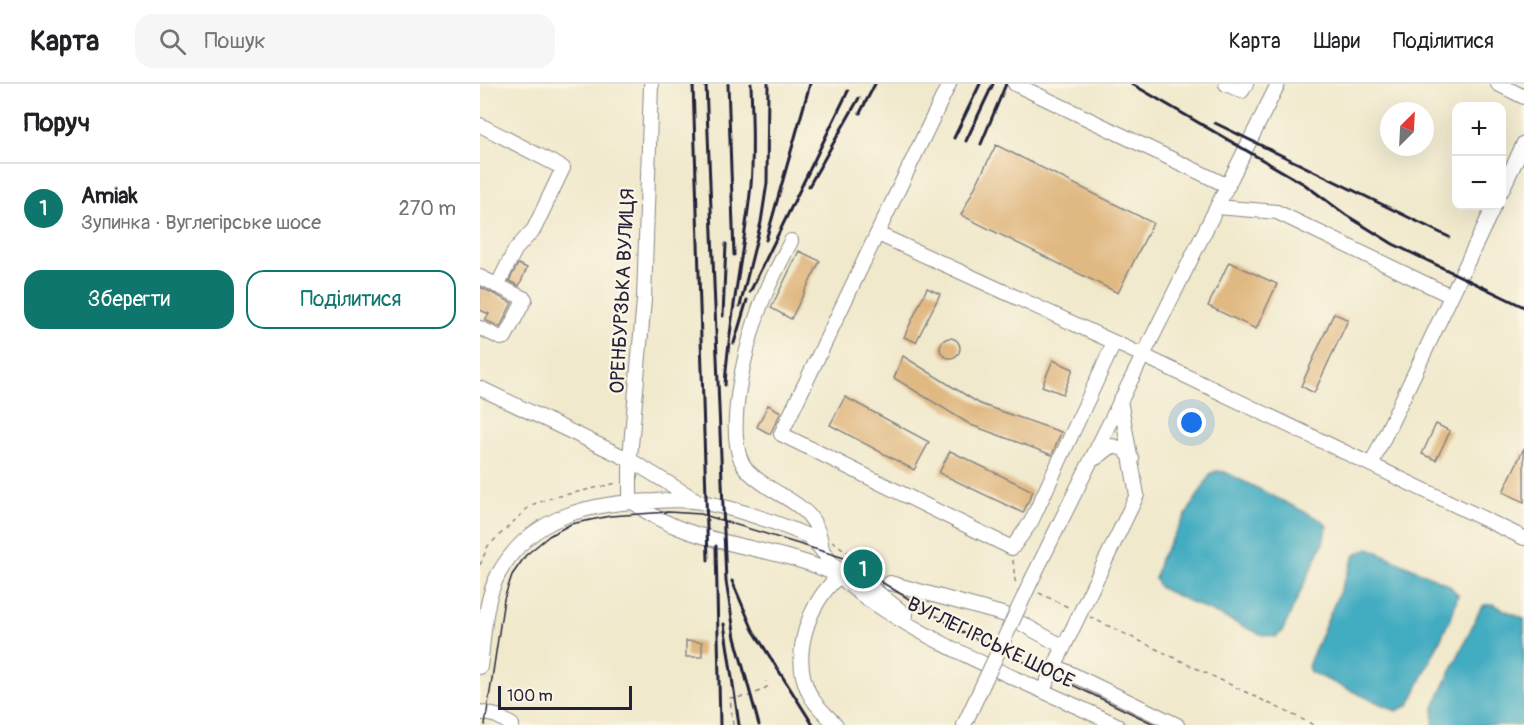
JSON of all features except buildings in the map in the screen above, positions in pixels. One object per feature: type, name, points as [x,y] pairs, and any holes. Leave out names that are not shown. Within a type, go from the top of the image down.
[{"type":"street","name":"ОРЕНБУРЗЬКА ВУЛИЦЯ","points":[[631,501],[630,460],[644,300],[651,84]]},
{"type":"street","points":[[949,84],[781,434],[1012,549],[1031,522],[1114,342]]},
{"type":"street","points":[[1015,84],[1228,186]]},
{"type":"street","points":[[1226,84],[1242,92],[1246,84]]},
{"type":"street","points":[[964,725],[1087,467],[1278,84]]},
{"type":"street","points":[[1497,84],[1524,97]]},
{"type":"street","points":[[480,125],[563,168],[534,229],[515,249],[498,286]]},
{"type":"street","points":[[1506,181],[1524,143]]},
{"type":"street","points":[[1217,207],[1277,212],[1451,296]]},
{"type":"street","points":[[1371,465],[1492,210]]},
{"type":"street","points":[[878,234],[1142,355],[1524,538]]},
{"type":"street","points":[[791,241],[760,306],[751,335],[739,389],[736,425],[738,452],[749,472],[807,511],[818,526],[822,551]]},
{"type":"street","points":[[480,277],[525,299],[505,337],[501,338],[480,328]]},
{"type":"street","points":[[480,388],[630,460],[699,501],[801,533],[814,540],[835,570],[814,605],[802,656],[803,679],[810,696],[836,725]]},
{"type":"street","points":[[1043,690],[1134,504],[1137,487],[1120,400]]},
{"type":"street","points":[[1087,467],[1103,450],[1112,446],[1124,449],[1132,459]]},
{"type":"street","points":[[480,666],[493,586],[516,549],[538,529],[565,514],[631,501],[699,501]]},
{"type":"street","name":"ВУГЛЕГІРСЬКЕ ШОСЕ","points":[[631,501],[646,512],[669,523],[741,546],[853,574],[877,590],[919,629],[1117,725]]},
{"type":"street","points":[[890,583],[1006,615],[1064,647]]},
{"type":"street","points":[[1055,666],[1177,725]]},
{"type":"street","points":[[480,712],[497,716],[512,725]]},
{"type":"path","points":[[480,565],[483,554],[494,540],[531,505],[551,498],[630,480]]},
{"type":"path","points":[[818,526],[841,550],[863,563],[863,569]]},
{"type":"path","points":[[1012,549],[1015,581],[1030,584],[1081,613],[1314,725]]},
{"type":"path","points":[[733,725],[730,698],[751,696],[767,687],[766,681]]},
{"type":"water","points":[[1225,472],[1323,521],[1327,526],[1323,543],[1282,632],[1276,637],[1260,634],[1160,588],[1155,579],[1160,559],[1211,473]]},
{"type":"water","points":[[1369,548],[1449,585],[1458,595],[1452,615],[1409,705],[1396,711],[1310,672],[1308,666],[1355,555]]},
{"type":"water","points":[[1492,604],[1524,619],[1524,725],[1433,725],[1434,707],[1480,610],[1484,605]]},
{"type":"tram line","points":[[485,725],[504,599],[512,575],[526,555],[549,536],[571,524],[610,516],[668,512],[701,514],[841,557],[964,633],[1156,725]]},
{"type":"railway","points":[[693,84],[708,560]]},
{"type":"railway","points":[[706,84],[726,581],[735,638],[759,725]]},
{"type":"railway","points":[[728,84],[734,255]]},
{"type":"railway","points":[[725,385],[751,185],[753,147],[751,84]]},
{"type":"railway","points":[[740,306],[761,222],[767,183],[768,84]]},
{"type":"railway","points":[[766,240],[810,84]]},
{"type":"railway","points":[[860,113],[875,84]]},
{"type":"railway","points":[[954,138],[980,84]]},
{"type":"railway","points":[[966,141],[993,84]]},
{"type":"railway","points":[[981,144],[1006,84]]},
{"type":"railway","points":[[1132,84],[1304,184],[1346,215],[1393,244],[1524,307]]},
{"type":"railway","points":[[750,292],[848,91]]},
{"type":"railway","points":[[809,186],[859,98]]},
{"type":"railway","points":[[1215,123],[1449,237]]},
{"type":"railway","points":[[723,316],[726,244]]},
{"type":"railway","points":[[734,343],[747,300]]},
{"type":"railway","points":[[716,546],[720,725]]},
{"type":"railway","points":[[732,581],[753,630],[813,725]]},
{"type":"railway","points":[[724,624],[739,725]]},
{"type":"place","name":"Amiak","points":[[863,569]]}]
